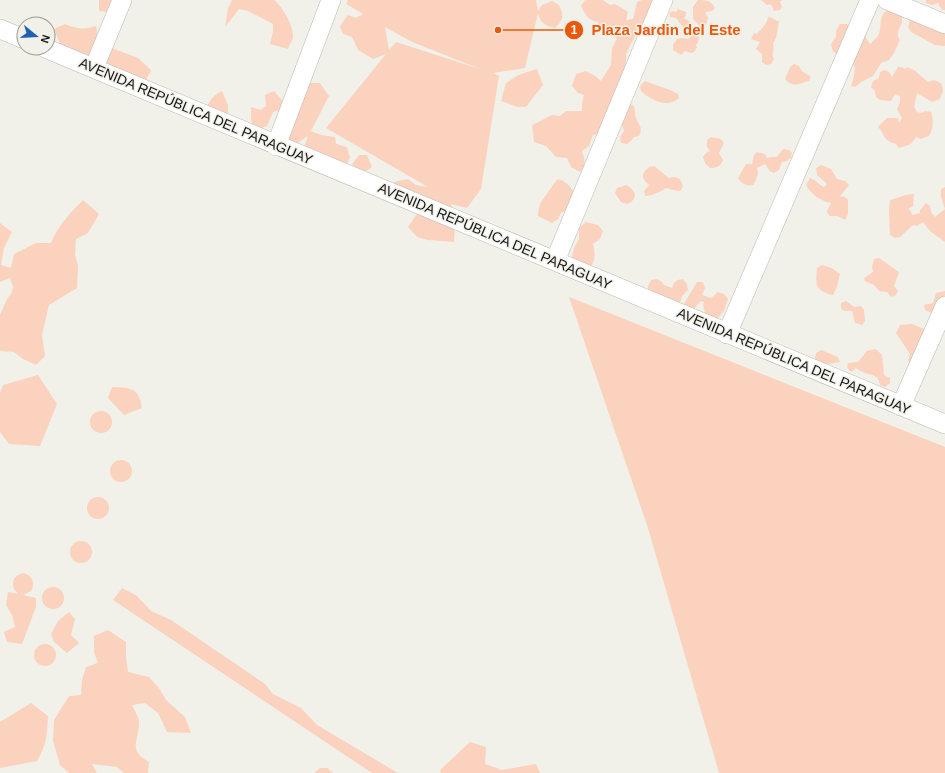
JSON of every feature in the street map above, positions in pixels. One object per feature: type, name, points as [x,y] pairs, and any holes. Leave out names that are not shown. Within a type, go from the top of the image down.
[{"type":"street","points":[[94,68],[122,0]]},
{"type":"street","points":[[276,146],[331,0]]},
{"type":"street","points":[[555,261],[663,0]]},
{"type":"street","points":[[727,334],[870,0]]},
{"type":"street","points":[[887,0],[908,4],[945,24]]},
{"type":"street","points":[[0,29],[16,36]]},
{"type":"street","name":"AVENIDA REPÚBLICA DEL PARAGUAY","points":[[56,52],[276,146],[945,424]]},
{"type":"street","points":[[901,406],[945,306]]},
{"type":"shaded area","points":[[99,0],[119,0],[110,12],[99,11]]},
{"type":"shaded area","points":[[232,0],[274,0],[280,6],[292,28],[293,38],[288,49],[270,44],[273,24],[248,11],[239,9],[225,27],[228,8]]},
{"type":"shaded area","points":[[348,0],[536,0],[538,11],[542,5],[552,1],[559,5],[562,12],[562,20],[555,28],[544,24],[538,13],[525,68],[493,73],[499,76],[481,189],[467,208],[451,204],[455,219],[454,242],[428,240],[417,237],[408,227],[417,214],[415,208],[392,193],[394,182],[408,179],[416,185],[428,187],[326,128],[386,54],[373,59],[358,50],[352,37],[343,34],[340,26],[348,15],[356,18],[363,14],[346,4]],"holes":[[[385,27],[412,42],[483,70],[396,42],[389,50]]]},
{"type":"shaded area","points":[[585,0],[603,0],[610,5],[615,4],[628,12],[626,20],[633,19],[637,2],[642,0],[653,0],[642,26],[638,30],[626,54],[626,65],[629,69],[605,113],[603,124],[598,134],[593,135],[589,146],[582,151],[584,162],[580,172],[571,167],[567,158],[556,157],[546,146],[534,142],[532,125],[552,115],[560,116],[566,111],[582,111],[584,95],[578,93],[572,86],[576,74],[586,71],[601,81],[611,65],[612,48],[617,38],[604,33],[598,22],[588,17],[581,6]]},
{"type":"shaded area","points":[[698,0],[708,1],[712,3],[715,8],[712,11],[705,12],[708,18],[706,25],[700,26],[693,19],[693,7]]},
{"type":"shaded area","points":[[761,0],[783,0],[780,1],[782,7],[780,10],[774,11],[771,4],[767,5]]},
{"type":"shaded area","points":[[926,0],[945,0],[945,10],[942,10],[938,3],[932,5],[926,3]]},
{"type":"shaded area","points":[[678,9],[686,12],[686,16],[684,18],[690,22],[689,26],[684,28],[676,18],[670,17],[669,13],[673,11],[676,12]]},
{"type":"shaded area","points":[[887,10],[902,15],[902,22],[898,33],[900,40],[894,53],[889,60],[881,63],[873,76],[855,87],[851,86],[855,68],[853,63],[865,31],[866,38],[870,44],[879,34],[882,16]]},
{"type":"shaded area","points":[[768,17],[779,22],[777,36],[773,43],[774,59],[771,64],[766,65],[762,62],[762,54],[756,49],[760,42],[751,39],[754,33],[757,34],[765,25]]},
{"type":"shaded area","points":[[569,20],[578,20],[584,32],[582,36],[578,37],[573,31],[568,31],[564,24]]},
{"type":"shaded area","points":[[910,20],[945,24],[945,46],[935,45],[911,32],[908,27]]},
{"type":"shaded area","points":[[65,24],[80,28],[96,26],[97,42],[89,55],[75,52],[61,46],[56,34],[56,28]]},
{"type":"shaded area","points":[[840,24],[847,24],[851,29],[838,54],[833,52],[831,44],[836,37],[836,31]]},
{"type":"shaded area","points":[[695,35],[699,37],[695,51],[692,53],[685,51],[681,55],[673,50],[673,45],[677,39],[688,39]]},
{"type":"shaded area","points":[[109,47],[138,58],[151,70],[145,82],[131,84],[107,63]]},
{"type":"shaded area","points":[[794,64],[799,66],[802,71],[811,77],[809,81],[794,85],[785,79],[790,67]]},
{"type":"shaded area","points":[[898,67],[905,69],[907,67],[914,70],[928,82],[934,80],[941,83],[943,90],[940,99],[932,102],[917,93],[914,107],[917,112],[931,112],[933,124],[929,136],[921,139],[916,137],[911,144],[899,148],[896,144],[886,139],[878,127],[887,118],[898,118],[899,123],[902,118],[897,109],[900,102],[900,96],[895,94],[891,101],[880,100],[876,97],[875,91],[871,87],[873,81],[879,78],[880,72],[884,70],[889,72],[892,77]]},
{"type":"shaded area","points":[[537,69],[543,85],[526,107],[518,107],[501,101],[506,83],[518,75]]},
{"type":"shaded area","points":[[645,81],[678,94],[679,98],[669,103],[654,100],[641,91],[640,86]]},
{"type":"shaded area","points":[[309,83],[320,83],[329,96],[311,131],[321,135],[335,137],[336,144],[347,147],[350,158],[342,172],[303,150],[308,136],[294,145],[286,144]]},
{"type":"shaded area","points":[[222,91],[228,105],[228,113],[225,115],[204,115],[210,100]]},
{"type":"shaded area","points":[[274,91],[282,100],[283,106],[280,110],[273,112],[267,126],[254,131],[251,119],[251,107],[261,110],[266,106],[265,95]]},
{"type":"shaded area","points":[[627,103],[634,106],[636,117],[641,129],[639,136],[634,137],[627,144],[621,143],[620,137],[624,131],[623,127],[618,121]]},
{"type":"shaded area","points":[[711,137],[721,139],[724,143],[719,153],[723,160],[721,164],[715,168],[710,168],[705,163],[703,157],[710,151],[707,147],[707,140]]},
{"type":"shaded area","points":[[783,149],[789,150],[792,153],[791,157],[787,161],[782,162],[779,170],[774,173],[770,171],[765,164],[757,168],[757,177],[753,185],[744,184],[738,178],[746,164],[752,164],[754,155],[757,152],[765,154],[767,158],[777,157]]},
{"type":"shaded area","points":[[359,155],[367,155],[372,167],[362,174],[352,164]]},
{"type":"shaded area","points":[[821,165],[831,169],[837,179],[845,181],[849,185],[840,196],[845,197],[848,200],[848,214],[845,220],[837,216],[830,216],[827,211],[831,203],[816,197],[806,185],[810,178],[824,187],[827,184],[817,175],[816,168]]},
{"type":"shaded area","points":[[654,166],[669,178],[675,177],[680,179],[683,186],[681,190],[677,191],[666,188],[656,194],[645,196],[644,191],[649,185],[644,180],[643,174],[649,167]]},
{"type":"shaded area","points":[[558,179],[568,184],[574,192],[567,210],[561,213],[558,219],[552,223],[538,216],[538,211],[542,201]]},
{"type":"shaded area","points":[[626,185],[632,189],[635,194],[633,200],[627,204],[621,202],[615,193],[617,188]]},
{"type":"shaded area","points":[[945,187],[945,209],[941,197],[941,189]]},
{"type":"shaded area","points":[[914,194],[913,206],[908,209],[911,211],[912,215],[920,213],[920,210],[926,203],[930,206],[931,212],[935,217],[945,209],[945,242],[930,231],[923,222],[917,226],[913,225],[900,237],[895,238],[890,235],[890,200],[905,195]]},
{"type":"shaded area","points":[[83,200],[99,214],[88,233],[76,239],[75,255],[78,266],[77,288],[49,305],[42,335],[45,356],[36,365],[23,359],[14,352],[0,351],[0,315],[13,287],[10,278],[0,282],[0,223],[12,232],[4,248],[1,265],[11,268],[14,254],[36,243],[51,243],[65,220]]},
{"type":"shaded area","points":[[586,222],[598,225],[603,231],[600,239],[593,244],[594,258],[588,271],[576,262],[572,256],[579,239],[579,228]]},
{"type":"shaded area","points":[[879,258],[899,272],[894,286],[898,291],[896,295],[891,297],[887,292],[879,291],[874,285],[865,281],[864,278],[873,272],[872,267],[874,259]]},
{"type":"shaded area","points":[[822,265],[832,268],[840,274],[837,287],[833,295],[819,289],[816,279],[817,268]]},
{"type":"shaded area","points":[[656,279],[661,281],[664,285],[672,288],[676,281],[683,279],[687,284],[688,290],[682,296],[677,305],[649,293],[648,286],[651,280]]},
{"type":"shaded area","points":[[697,282],[703,282],[705,288],[702,295],[711,298],[718,292],[724,294],[728,299],[724,311],[716,320],[706,317],[703,305],[704,302],[701,301],[694,309],[683,307]]},
{"type":"shaded area","points":[[945,291],[945,327],[934,314],[925,310],[924,305],[933,303],[936,293]]},
{"type":"shaded area","points":[[569,297],[945,447],[945,773],[719,773],[648,528]]},
{"type":"shaded area","points":[[846,301],[854,307],[861,306],[864,310],[865,321],[862,325],[855,323],[852,311],[845,311],[841,309],[841,303]]},
{"type":"shaded area","points":[[912,324],[924,329],[935,338],[912,369],[908,360],[910,354],[896,333],[900,325]]},
{"type":"shaded area","points":[[876,349],[882,355],[884,375],[890,378],[890,383],[885,387],[880,385],[878,378],[875,376],[862,372],[856,368],[853,371],[850,371],[847,367],[848,363],[858,362],[867,351]]},
{"type":"shaded area","points":[[821,350],[838,357],[840,362],[827,364],[814,362],[816,353]]},
{"type":"shaded area","points":[[38,375],[57,404],[40,446],[9,444],[0,432],[0,393],[3,385]]},
{"type":"shaded area","points":[[112,387],[129,389],[136,392],[141,401],[142,408],[124,415],[108,398]]},
{"type":"shaded area","points":[[101,411],[109,414],[112,422],[109,430],[101,433],[93,430],[90,422],[93,414]]},
{"type":"shaded area","points":[[121,460],[129,463],[132,471],[129,479],[121,482],[113,479],[110,471],[113,463]]},
{"type":"shaded area","points":[[98,497],[106,500],[109,508],[106,516],[98,519],[90,516],[87,508],[90,500]]},
{"type":"shaded area","points":[[81,541],[89,544],[92,552],[89,560],[81,563],[73,560],[70,552],[73,544]]},
{"type":"shaded area","points":[[23,573],[31,577],[33,585],[31,591],[23,595],[36,598],[36,607],[22,644],[7,642],[4,632],[15,627],[12,615],[6,605],[8,592],[18,594],[15,591],[13,582],[19,574]]},
{"type":"shaded area","points":[[53,587],[57,588],[63,594],[63,602],[57,608],[53,609],[49,608],[43,602],[42,598],[43,594],[49,588]]},
{"type":"shaded area","points":[[122,588],[136,595],[151,611],[171,620],[265,684],[273,694],[301,708],[317,725],[398,773],[372,773],[113,600]]},
{"type":"shaded area","points":[[69,612],[75,619],[71,635],[79,643],[67,653],[54,642],[51,634],[58,621]]},
{"type":"shaded area","points":[[108,630],[126,642],[128,672],[149,677],[159,688],[166,700],[185,717],[191,733],[167,732],[158,713],[145,703],[132,705],[139,721],[136,749],[142,758],[149,762],[148,773],[124,773],[117,767],[92,764],[97,773],[69,773],[60,765],[53,741],[54,720],[69,696],[81,695],[82,680],[86,667],[98,663],[94,652],[94,636]]},
{"type":"shaded area","points":[[45,644],[49,645],[55,651],[55,659],[49,665],[45,666],[41,665],[35,659],[34,655],[35,651],[41,645]]},
{"type":"shaded area","points":[[31,703],[48,716],[46,739],[43,749],[37,761],[0,768],[0,722]]},
{"type":"shaded area","points":[[470,742],[486,747],[485,764],[502,770],[536,764],[540,773],[441,773],[440,770]]},
{"type":"shaded area","points":[[320,768],[327,768],[333,773],[314,773]]},
{"type":"place","name":"Plaza Jardin del Este","points":[[498,30]]}]
